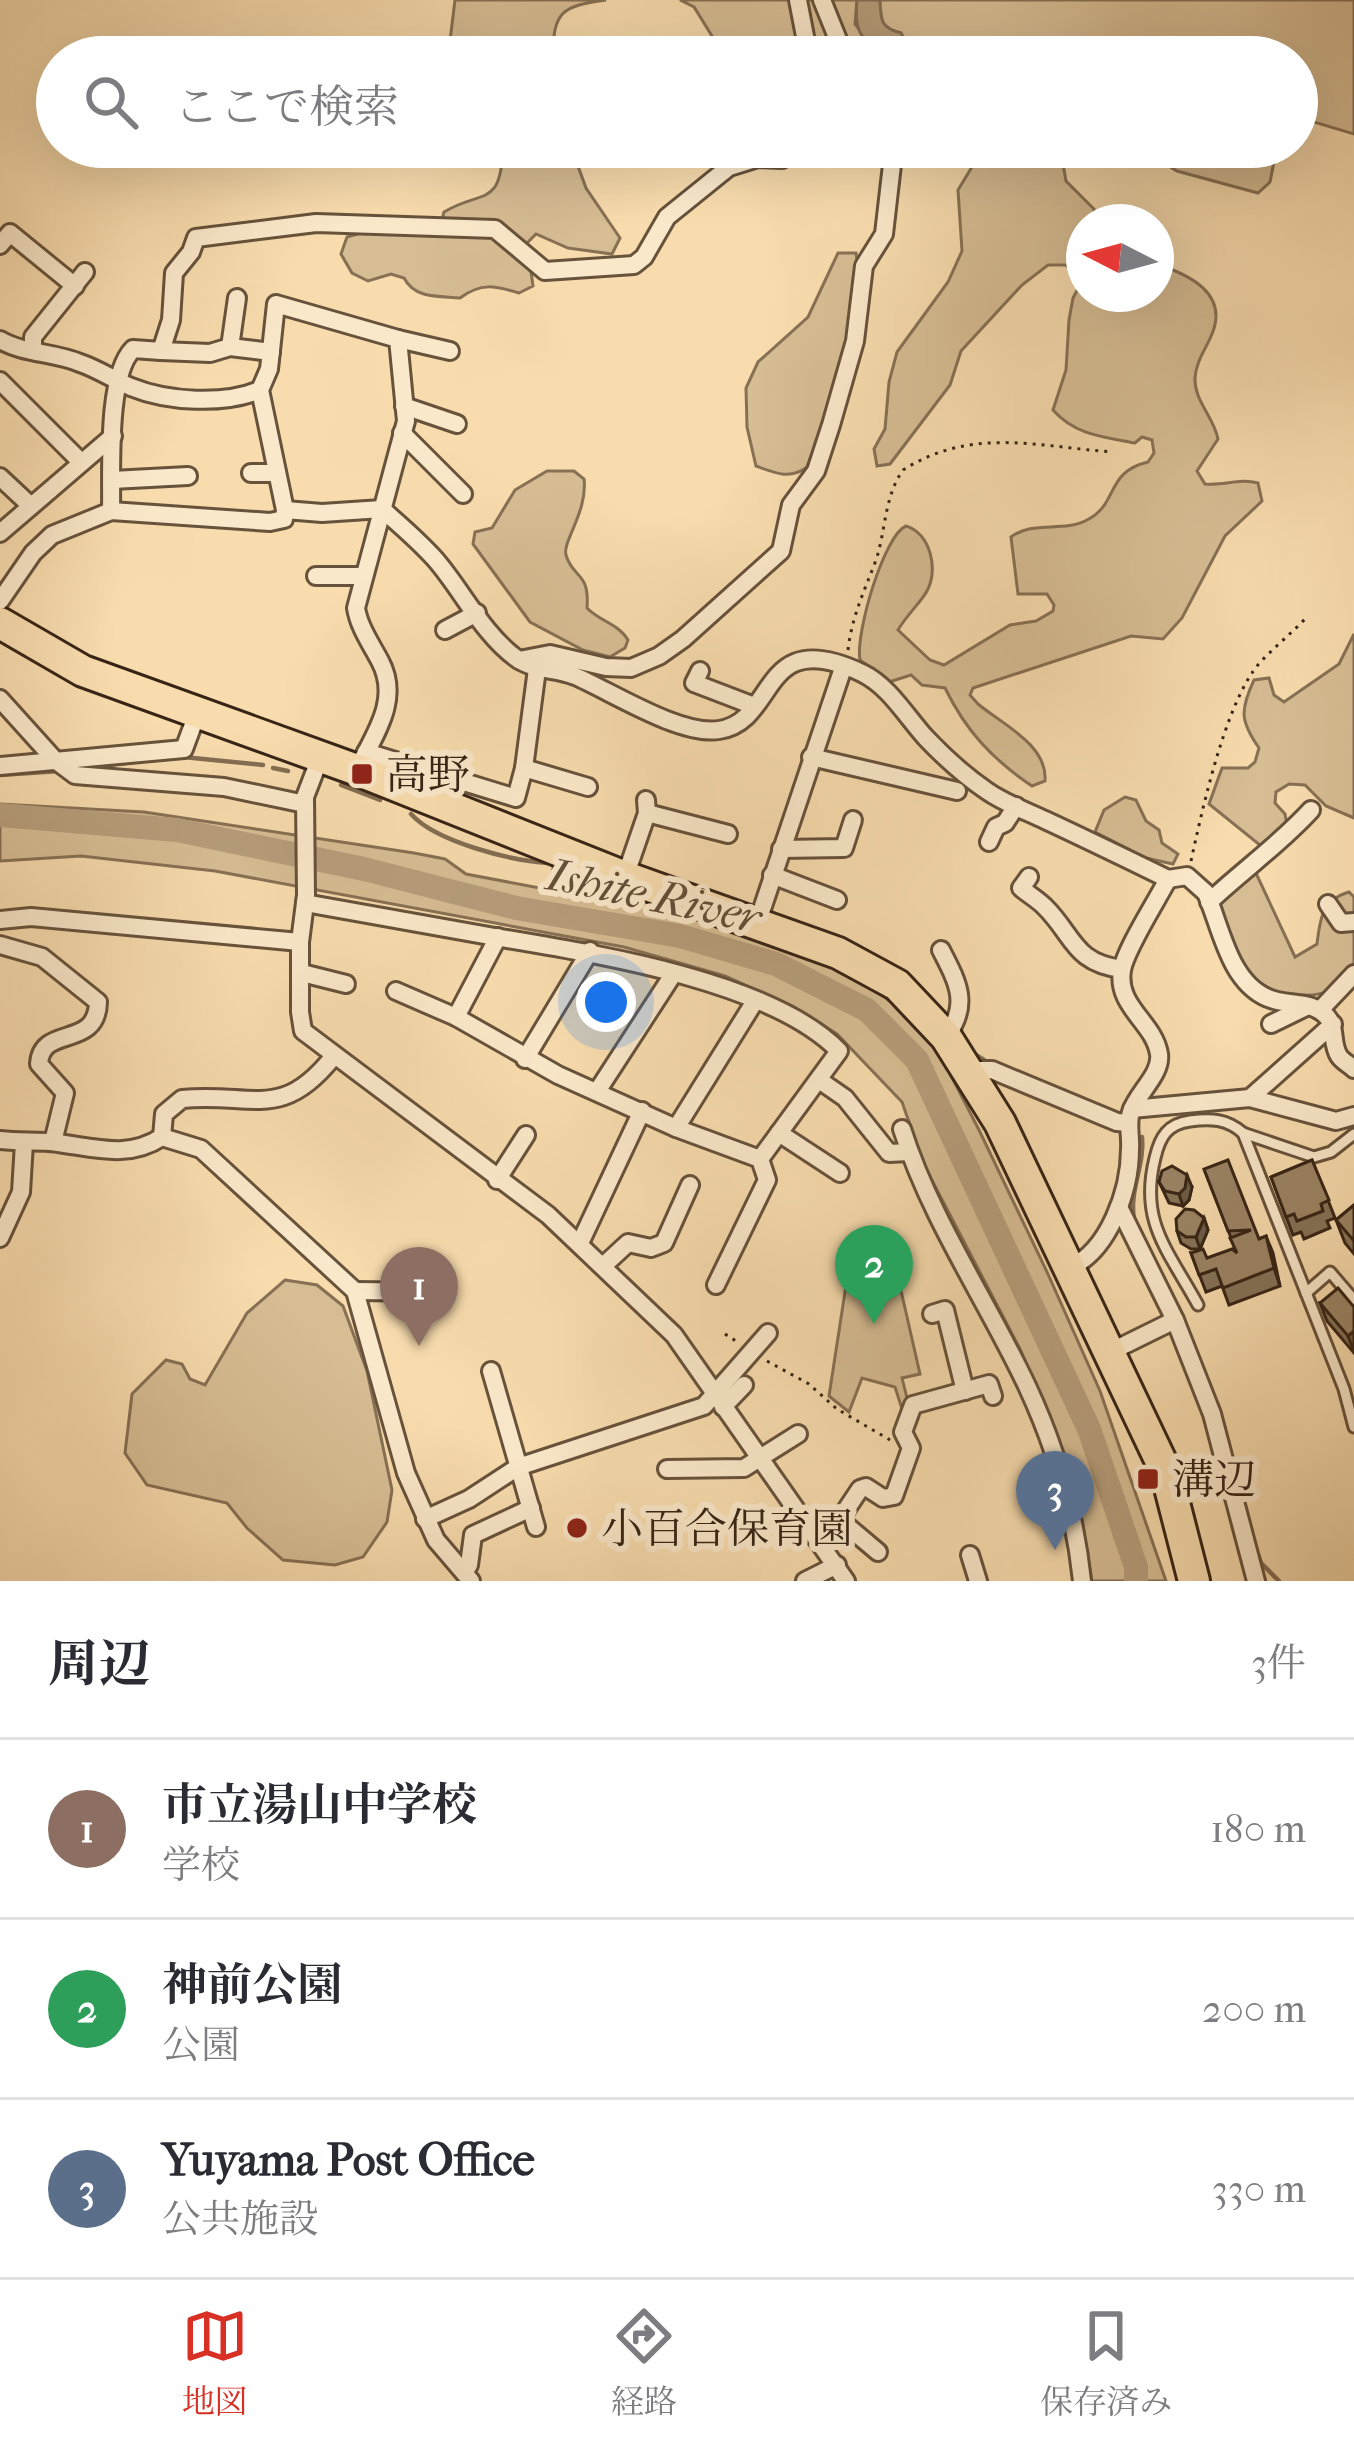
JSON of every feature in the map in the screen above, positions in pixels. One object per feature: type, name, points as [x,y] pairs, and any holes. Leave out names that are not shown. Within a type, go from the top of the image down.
[{"type":"highway","points":[[1,621],[82,670],[320,758],[361,761],[625,877],[879,972],[914,1000],[946,1037],[1000,1123],[1166,1472],[1194,1581]]},
{"type":"street","points":[[798,0],[805,36]]},
{"type":"street","points":[[822,0],[837,36]]},
{"type":"street","points":[[161,351],[171,320],[174,273],[196,238],[316,224],[494,229],[545,271],[556,273],[576,266],[620,269],[634,266],[667,218],[728,168]]},
{"type":"street","points":[[519,660],[550,654],[631,668],[659,656],[724,606],[781,551],[790,505],[816,471],[837,404],[855,340],[864,266],[884,234],[891,168]]},
{"type":"street","points":[[0,245],[10,233],[80,279],[33,337],[33,351]]},
{"type":"street","points":[[230,346],[237,298]]},
{"type":"street","points":[[1,621],[33,553],[52,535],[112,511],[270,522],[284,519],[260,390],[269,369],[276,304],[450,351]]},
{"type":"street","points":[[398,339],[403,433],[356,608],[390,691],[361,761],[516,798],[537,669]]},
{"type":"street","points":[[0,340],[18,350],[82,363],[149,393],[229,399],[260,390]]},
{"type":"street","points":[[112,511],[113,436],[126,356],[134,349],[210,353],[230,346],[271,352]]},
{"type":"street","points":[[0,381],[81,462]]},
{"type":"street","points":[[404,406],[458,424]]},
{"type":"street","points":[[403,433],[463,494]]},
{"type":"street","points":[[0,532],[113,436]]},
{"type":"street","points":[[251,473],[277,472]]},
{"type":"street","points":[[112,480],[188,476]]},
{"type":"street","points":[[0,477],[31,506]]},
{"type":"street","points":[[285,510],[322,513],[382,508]]},
{"type":"street","points":[[382,508],[448,575],[519,660],[537,669],[571,674],[664,717],[720,730],[754,706],[770,680],[786,666],[804,660],[863,674],[990,794],[1177,878],[1209,902],[1248,985],[1267,998],[1321,1013]]},
{"type":"street","points":[[433,593],[448,575]]},
{"type":"street","points":[[316,576],[364,576]]},
{"type":"street","points":[[445,630],[477,614]]},
{"type":"street","points":[[757,924],[843,668]]},
{"type":"street","points":[[700,671],[694,682],[754,706]]},
{"type":"street","points":[[0,699],[56,760],[83,776],[205,785],[305,805]]},
{"type":"street","points":[[0,766],[184,749],[197,715]]},
{"type":"street","points":[[811,757],[957,790]]},
{"type":"street","points":[[320,758],[305,805],[300,942],[303,1031],[580,1243],[674,1336],[841,1573],[805,1581]]},
{"type":"street","points":[[524,768],[588,788]]},
{"type":"street","points":[[988,842],[995,827],[1005,824],[1016,806]]},
{"type":"street","points":[[625,877],[646,807],[728,834]]},
{"type":"street","points":[[1209,902],[1279,845],[1311,810]]},
{"type":"street","points":[[781,849],[844,848],[853,820]]},
{"type":"street","points":[[772,875],[837,900]]},
{"type":"street","points":[[1029,877],[1021,888],[1046,907],[1078,952],[1101,967],[1122,969]]},
{"type":"street","points":[[1069,1268],[1091,1252],[1119,1207],[1129,1164],[1130,1116],[1157,1067],[1159,1053],[1126,1000],[1122,969],[1177,878]]},
{"type":"street","points":[[305,899],[498,938],[590,951],[755,1000],[837,1048],[837,1056],[760,1159]]},
{"type":"street","points":[[1328,904],[1341,923],[1354,922]]},
{"type":"street","points":[[0,920],[31,917],[300,942]]},
{"type":"street","points":[[456,1017],[498,938]]},
{"type":"street","points":[[0,945],[42,957],[98,1002],[98,1018],[91,1028],[44,1046],[39,1054],[39,1064],[65,1093],[53,1142]]},
{"type":"street","points":[[941,950],[962,990],[956,1024],[946,1037]]},
{"type":"street","points":[[525,1059],[590,951]]},
{"type":"street","points":[[598,1090],[674,973]]},
{"type":"street","points":[[302,974],[346,984]]},
{"type":"street","points":[[1250,1098],[1354,974]]},
{"type":"street","points":[[396,991],[456,1017],[525,1059],[676,1128],[760,1159]]},
{"type":"street","points":[[676,1128],[755,1000]]},
{"type":"street","points":[[1271,1024],[1321,1013]]},
{"type":"street","points":[[1321,1013],[1339,1056],[1354,1069]]},
{"type":"street","points":[[162,1137],[164,1114],[182,1099],[286,1098],[315,1079],[333,1057]]},
{"type":"street","points":[[971,1076],[992,1070],[1117,1122],[1250,1098],[1336,1121],[1354,1117]]},
{"type":"street","points":[[819,1080],[845,1098],[889,1153],[909,1152]]},
{"type":"street","points":[[580,1243],[642,1112]]},
{"type":"street","points":[[902,1129],[909,1152],[1043,1424],[1070,1502],[1082,1581]]},
{"type":"street","points":[[779,1133],[840,1173]]},
{"type":"street","points":[[497,1180],[526,1135]]},
{"type":"street","points":[[0,1140],[130,1151],[162,1137],[201,1149],[355,1291],[406,1473],[436,1540],[467,1577]]},
{"type":"street","points":[[0,1238],[21,1192],[24,1143]]},
{"type":"street","points":[[716,1285],[767,1180],[760,1159]]},
{"type":"street","points":[[603,1266],[628,1243],[651,1248],[664,1243],[690,1186]]},
{"type":"street","points":[[1119,1207],[1175,1320],[1217,1428],[1256,1581]]},
{"type":"street","points":[[355,1291],[441,1292]]},
{"type":"street","points":[[932,1314],[945,1310],[965,1391]]},
{"type":"street","points":[[1110,1352],[1175,1320]]},
{"type":"street","points":[[718,1400],[751,1350],[768,1334]]},
{"type":"street","points":[[491,1371],[536,1527]]},
{"type":"street","points":[[816,1538],[841,1520],[860,1489],[866,1487],[883,1498],[894,1496],[910,1454],[903,1432],[910,1408],[989,1384],[993,1396]]},
{"type":"street","points":[[425,1519],[469,1499],[518,1467],[704,1406],[744,1385]]},
{"type":"street","points":[[668,1469],[744,1468],[798,1434]]},
{"type":"street","points":[[467,1577],[473,1535],[531,1508]]},
{"type":"street","points":[[841,1520],[878,1552]]},
{"type":"street","points":[[970,1556],[978,1581]]},
{"type":"lane","points":[[1198,1305],[1149,1211],[1150,1180],[1164,1133],[1175,1124],[1214,1119],[1313,1157],[1331,1152],[1354,1134]]},
{"type":"lane","points":[[1243,1133],[1306,1293],[1349,1386],[1354,1427]]},
{"type":"lane","points":[[1306,1293],[1330,1272],[1354,1300]]},
{"type":"path","points":[[843,668],[855,607],[877,556],[892,490],[903,470],[993,440],[1113,452]]},
{"type":"path","points":[[1177,878],[1251,673],[1305,620]]},
{"type":"path","points":[[725,1334],[809,1384],[837,1409],[872,1430],[896,1444],[908,1443]]},
{"type":"shaded area","points":[[455,0],[606,0],[570,9],[558,20],[555,36],[451,36]]},
{"type":"shaded area","points":[[680,0],[857,0],[855,24],[864,36],[712,36],[694,7]]},
{"type":"shaded area","points":[[857,0],[880,0],[883,22],[902,36],[862,36]]},
{"type":"shaded area","points":[[879,0],[1354,0],[1354,134],[1318,123],[1318,36],[902,36],[889,29]]},
{"type":"shaded area","points":[[501,168],[579,168],[586,188],[620,238],[612,254],[568,248],[536,234],[527,243],[533,286],[519,293],[482,288],[460,298],[421,293],[391,274],[368,281],[352,273],[341,254],[347,237],[368,231],[438,236],[444,212],[487,194]]},
{"type":"shaded area","points":[[971,168],[1064,168],[1066,181],[1089,204],[1066,204],[1066,266],[1048,265],[1022,285],[961,351],[950,385],[890,464],[877,466],[874,449],[885,429],[897,352],[948,282],[962,251],[958,190]]},
{"type":"shaded area","points":[[1172,168],[1273,168],[1270,182],[1258,193]]},
{"type":"shaded area","points":[[838,253],[856,253],[858,276],[834,390],[807,467],[788,474],[770,471],[756,466],[747,427],[746,388],[758,362],[808,317]]},
{"type":"shaded area","points":[[1174,270],[1202,287],[1215,307],[1216,320],[1195,378],[1218,439],[1197,471],[1205,484],[1258,483],[1262,501],[1225,536],[1182,618],[1163,639],[1131,636],[973,688],[970,695],[978,704],[1022,736],[1039,757],[1045,781],[1032,786],[981,743],[945,688],[922,685],[911,675],[889,682],[860,660],[860,647],[873,587],[889,547],[906,526],[926,544],[932,573],[927,591],[898,630],[930,660],[944,665],[1010,625],[1036,621],[1053,611],[1047,594],[1018,594],[1011,537],[1029,529],[1087,520],[1104,506],[1125,473],[1148,462],[1154,453],[1152,440],[1142,437],[1135,443],[1090,434],[1053,410],[1066,370],[1070,312],[1174,312]]},
{"type":"shaded area","points":[[547,471],[574,471],[584,479],[566,555],[586,587],[587,608],[628,640],[625,648],[610,657],[583,650],[530,622],[473,544],[475,532],[492,528],[515,490]]},
{"type":"shaded area","points":[[1354,634],[1354,818],[1326,806],[1305,785],[1289,784],[1276,792],[1275,803],[1285,814],[1288,831],[1261,846],[1209,804],[1222,768],[1248,768],[1255,762],[1259,748],[1244,715],[1249,690],[1254,680],[1269,678],[1274,695],[1284,702],[1339,664]]},
{"type":"shaded area","points":[[1125,797],[1136,800],[1146,821],[1159,830],[1162,843],[1178,854],[1173,864],[1146,858],[1095,832],[1104,810]]},
{"type":"shaded area","points":[[0,804],[144,812],[414,853],[445,859],[466,874],[550,890],[554,862],[865,982],[918,1023],[941,1056],[980,1132],[1100,1391],[1166,1581],[1092,1581],[1078,1499],[1020,1349],[924,1165],[902,1102],[837,1034],[794,1007],[725,976],[624,947],[215,871],[81,856],[0,861]]},
{"type":"shaded area","points":[[1255,871],[1295,957],[1317,944],[1328,905],[1349,892],[1354,897],[1354,969],[1334,989],[1304,995],[1281,993],[1246,972],[1218,903]]},
{"type":"shaded area","points":[[851,1253],[897,1273],[920,1374],[902,1378],[909,1406],[904,1415],[895,1387],[862,1378],[849,1412],[829,1396]]},
{"type":"shaded area","points":[[285,1280],[317,1285],[343,1306],[367,1371],[392,1490],[387,1522],[363,1557],[335,1565],[283,1560],[227,1503],[147,1485],[125,1453],[132,1394],[166,1360],[182,1364],[190,1379],[205,1385],[247,1313]]},
{"type":"building","points":[[1228,1160],[1259,1239],[1266,1236],[1274,1268],[1223,1288],[1216,1269],[1199,1275],[1191,1253],[1203,1249],[1207,1258],[1232,1249],[1237,1253],[1230,1238],[1251,1230],[1228,1231],[1204,1169]]},
{"type":"building","points":[[1312,1160],[1329,1200],[1321,1204],[1323,1211],[1297,1221],[1294,1214],[1286,1217],[1271,1177]]},
{"type":"building","points":[[1172,1166],[1187,1175],[1179,1194],[1165,1191],[1159,1182],[1162,1171]]},
{"type":"building","points":[[1354,1205],[1354,1241],[1336,1220]]},
{"type":"building","points":[[1185,1209],[1204,1218],[1196,1237],[1177,1231],[1176,1219]]},
{"type":"building","points":[[1338,1288],[1354,1307],[1354,1331],[1348,1336],[1320,1303]]},
{"type":"waterway","points":[[183,757],[263,765]]},
{"type":"waterway","points":[[82,768],[160,759]]},
{"type":"waterway","points":[[273,768],[288,771]]},
{"type":"waterway","points":[[0,775],[60,771]]},
{"type":"waterway","points":[[341,785],[380,800]]},
{"type":"waterway","points":[[411,814],[438,833],[476,848],[549,863]]},
{"type":"waterway","name":"Ishite River","points":[[0,815],[177,830],[364,869],[516,908],[680,936],[776,964],[867,1010],[917,1060],[1089,1429],[1136,1567],[1136,1581]]},
{"type":"waterway","points":[[971,1052],[984,1060]]},
{"type":"waterway","points":[[1134,1219],[1142,1137]]},
{"type":"waterway","points":[[1147,1246],[1174,1300]]},
{"type":"waterway","points":[[1197,1355],[1215,1400]]},
{"type":"waterway","points":[[1219,1410],[1226,1434]]},
{"type":"waterway","points":[[1256,1549],[1261,1563],[1279,1581]]},
{"type":"place","name":"高野","points":[[362,774]]},
{"type":"place","name":"神前公園","points":[[874,1324]]},
{"type":"place","name":"市立湯山中学校","points":[[419,1346]]},
{"type":"place","name":"溝辺","points":[[1148,1479]]},
{"type":"place","name":"小百合保育園","points":[[577,1528]]},
{"type":"place","name":"Yuyama Post Office","points":[[1055,1550]]}]
